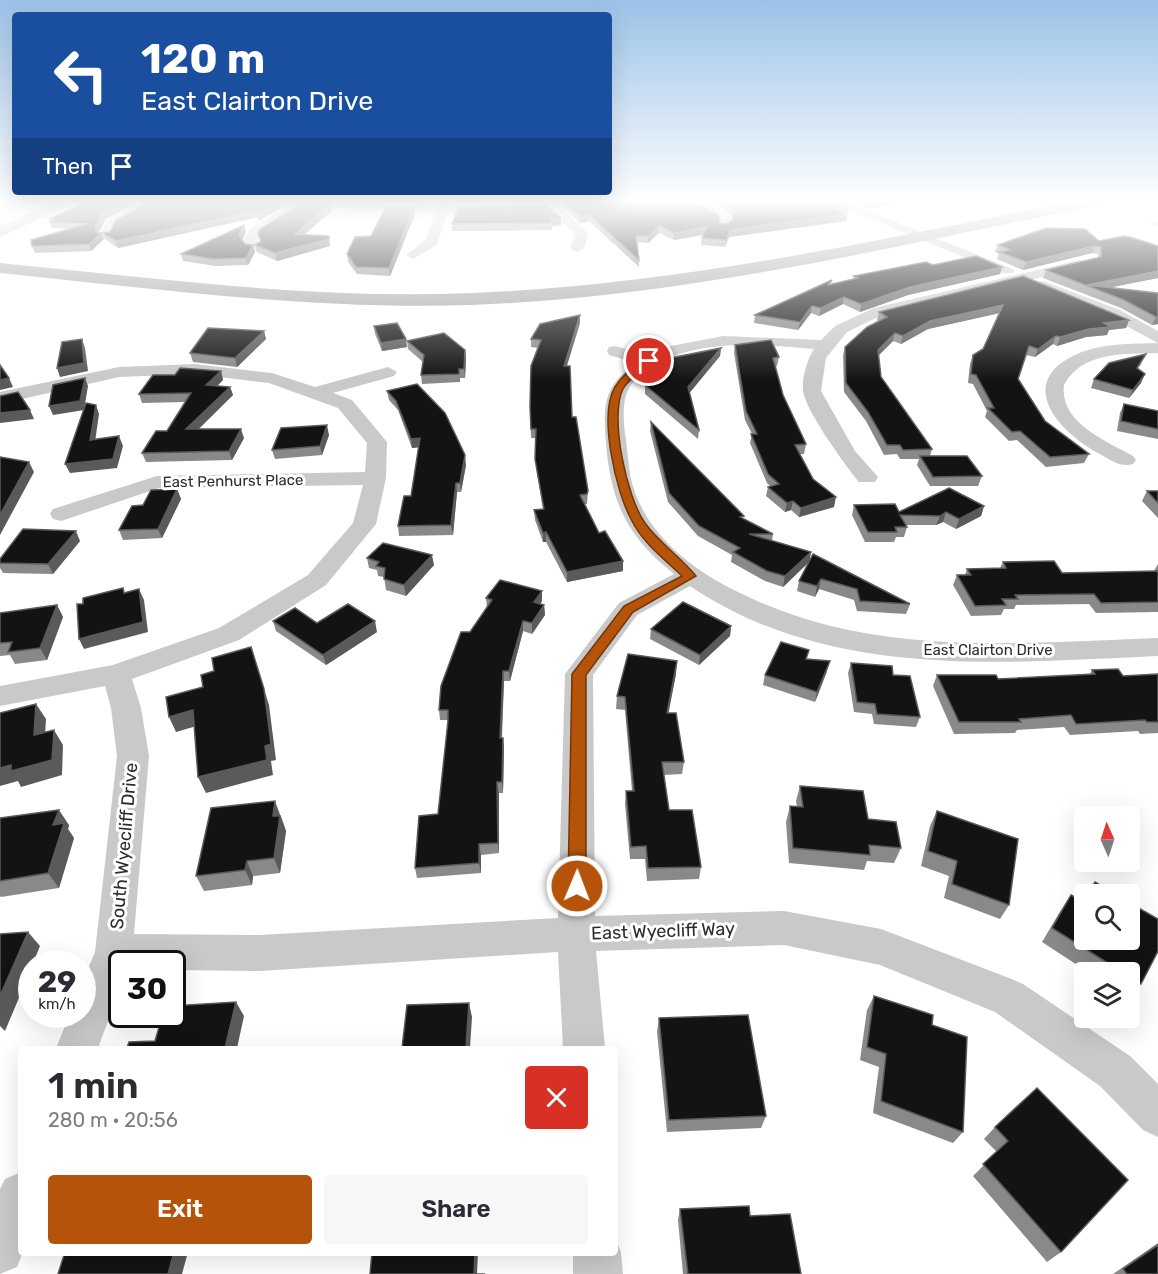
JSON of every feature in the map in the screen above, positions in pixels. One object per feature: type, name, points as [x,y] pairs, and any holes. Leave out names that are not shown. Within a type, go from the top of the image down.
[{"type":"main road","points":[[0,268],[292,295],[470,299],[592,292],[681,281],[790,260]]},
{"type":"street","points":[[982,260],[1114,313],[1158,338]]},
{"type":"street","points":[[867,477],[846,454],[812,391],[817,358],[825,345],[841,329],[879,311],[1087,260]]},
{"type":"street","name":"East Clairton Drive","points":[[825,345],[734,340],[681,350],[649,361],[629,375],[618,389],[612,414],[623,488],[638,521],[658,548],[690,576],[747,606],[826,633],[893,649],[966,653],[1158,647]]},
{"type":"street","points":[[1126,460],[1079,432],[1059,410],[1053,394],[1059,375],[1074,362],[1095,354],[1158,348]]},
{"type":"street","points":[[615,351],[649,361]]},
{"type":"street","points":[[0,398],[119,372],[195,369],[273,378],[345,404],[377,442],[375,478],[364,524],[317,580],[229,634],[116,674],[0,696]]},
{"type":"street","points":[[314,393],[388,372]]},
{"type":"street","name":"East Penhurst Place","points":[[61,514],[157,483],[375,478]]},
{"type":"street","points":[[584,1046],[576,934],[579,674],[628,609],[690,576]]},
{"type":"street","name":"South Wyecliff Drive","points":[[114,950],[133,756],[126,708],[116,674]]},
{"type":"street","name":"East Wyecliff Way","points":[[186,952],[260,952],[576,934],[784,927],[881,947],[1010,998],[1115,1071],[1158,1115]]},
{"type":"street","name":"South Wyecliff Drive","points":[[78,1046],[108,968]]},
{"type":"street","points":[[0,1250],[18,1203]]},
{"type":"street","points":[[597,1256],[598,1274]]},
{"type":"building","points":[[351,260],[392,260],[389,268],[356,267]]},
{"type":"building","points":[[955,260],[987,260],[1002,267],[910,287],[861,304],[844,297],[821,308],[812,306],[800,322],[755,315],[832,280],[828,285],[858,278],[854,276],[926,262],[933,265]]},
{"type":"building","points":[[1086,260],[1158,260],[1158,271],[1087,285],[1158,293],[1158,317],[1124,300],[1046,270]]},
{"type":"building","points":[[1023,276],[1129,320],[1104,323],[1111,327],[1056,336],[1038,349],[1029,346],[1018,379],[1045,421],[1089,454],[1050,457],[1020,431],[1012,432],[988,408],[994,408],[976,375],[971,374],[973,355],[983,349],[1003,305],[930,321],[903,336],[895,333],[878,350],[881,377],[932,449],[903,450],[900,445],[887,445],[868,412],[846,383],[845,347],[867,327],[887,317],[879,312]]},
{"type":"building","points":[[580,315],[564,366],[570,366],[572,417],[576,417],[588,491],[587,494],[580,495],[599,533],[605,531],[623,561],[567,572],[546,532],[543,533],[534,510],[544,509],[535,459],[536,429],[531,429],[530,406],[531,366],[541,340],[531,339],[540,324]]},
{"type":"building","points":[[397,323],[406,339],[381,343],[374,326]]},
{"type":"building","points":[[208,328],[264,331],[235,358],[190,353]]},
{"type":"building","points":[[444,333],[465,350],[464,369],[459,369],[459,374],[421,375],[424,355],[407,341]]},
{"type":"building","points":[[82,339],[84,363],[57,368],[62,342]]},
{"type":"building","points":[[771,340],[779,357],[773,358],[783,395],[806,444],[795,445],[813,479],[836,497],[801,508],[793,501],[787,503],[768,487],[779,484],[768,474],[751,434],[757,434],[746,411],[735,345]]},
{"type":"building","points":[[721,348],[688,387],[699,430],[645,385],[670,358]]},
{"type":"building","points":[[1146,354],[1137,368],[1145,374],[1133,390],[1094,379],[1109,363]]},
{"type":"building","points":[[0,365],[9,378],[0,380]]},
{"type":"building","points":[[180,368],[221,371],[206,385],[230,387],[186,429],[241,429],[229,451],[142,453],[156,431],[167,431],[191,393],[139,394],[153,375],[175,375]]},
{"type":"building","points":[[85,378],[80,401],[49,406],[53,385]]},
{"type":"building","points":[[417,384],[445,413],[465,455],[460,483],[456,483],[451,525],[398,526],[404,496],[411,496],[420,438],[411,439],[396,401],[387,391]]},
{"type":"building","points":[[18,392],[30,410],[0,413],[0,396]]},
{"type":"building","points":[[86,403],[96,405],[90,440],[119,436],[113,459],[65,464]]},
{"type":"building","points":[[1124,404],[1158,411],[1158,429],[1121,421]]},
{"type":"building","points":[[651,422],[744,516],[740,517],[773,534],[749,534],[811,552],[785,576],[767,571],[733,552],[740,548],[699,526],[669,493]]},
{"type":"building","points":[[327,425],[320,446],[272,450],[281,428]]},
{"type":"building","points":[[920,456],[967,456],[982,476],[933,477]]},
{"type":"building","points":[[0,457],[29,462],[0,515]]},
{"type":"building","points":[[949,488],[984,506],[959,519],[946,512],[940,516],[900,515],[907,527],[895,527],[897,532],[868,532],[854,505],[895,504],[899,512]]},
{"type":"building","points":[[177,489],[158,529],[119,530],[132,506],[143,505],[151,490]]},
{"type":"building","points":[[1147,491],[1158,491],[1158,503]]},
{"type":"building","points":[[23,529],[76,531],[48,564],[0,563],[0,559]]},
{"type":"building","points":[[383,543],[432,555],[404,585],[384,579],[385,568],[376,566],[379,562],[367,558]]},
{"type":"building","points":[[813,554],[910,604],[860,601],[857,589],[821,579],[817,586],[799,581]]},
{"type":"building","points":[[1054,561],[1062,573],[1158,571],[1158,602],[1101,603],[1094,594],[1015,595],[1018,599],[1002,599],[1006,605],[975,606],[957,575],[971,575],[967,569],[1006,568],[1003,562]]},
{"type":"building","points":[[500,580],[542,591],[534,602],[544,605],[532,623],[523,621],[509,671],[503,671],[500,738],[503,738],[502,782],[497,782],[498,843],[479,844],[479,863],[415,868],[419,816],[438,814],[448,721],[448,710],[439,710],[441,686],[461,632],[470,632],[492,600],[486,598]]},
{"type":"building","points":[[123,588],[124,593],[139,589],[143,622],[79,639],[77,604],[83,604],[83,598]]},
{"type":"building","points":[[683,602],[731,626],[700,655],[651,629]]},
{"type":"building","points":[[348,604],[375,621],[323,655],[273,621],[295,608],[317,623]]},
{"type":"building","points":[[57,605],[40,648],[8,652],[12,642],[0,643],[0,613]]},
{"type":"building","points":[[781,642],[809,650],[806,659],[830,661],[817,692],[765,675]]},
{"type":"building","points":[[251,647],[264,689],[271,744],[265,746],[267,760],[198,777],[193,710],[169,717],[166,697],[203,687],[201,675],[214,671],[212,658]]},
{"type":"building","points":[[628,654],[677,661],[667,713],[676,713],[684,762],[662,762],[669,810],[692,810],[701,867],[648,868],[646,846],[631,847],[626,791],[634,791],[625,697],[617,696]]},
{"type":"building","points":[[851,663],[892,666],[893,675],[910,676],[920,717],[877,714],[875,704],[857,702]]},
{"type":"building","points":[[1118,669],[1123,676],[1158,674],[1158,722],[1145,720],[1076,724],[1071,715],[1019,719],[1021,722],[959,722],[937,675],[996,675],[998,679],[1095,674],[1092,670]]},
{"type":"building","points":[[36,704],[34,735],[54,730],[52,760],[11,771],[11,765],[0,768],[0,713]]},
{"type":"building","points":[[800,786],[863,791],[868,819],[896,822],[901,848],[869,845],[870,855],[793,848],[790,806],[803,807]]},
{"type":"building","points":[[275,801],[273,816],[280,816],[274,858],[247,861],[245,870],[196,876],[211,808]]},
{"type":"building","points":[[59,810],[53,825],[64,823],[48,873],[0,881],[0,818]]},
{"type":"building","points":[[937,811],[1018,839],[1009,905],[952,884],[957,861],[928,851]]},
{"type":"building","points":[[1071,895],[1074,897],[1074,942],[1052,928]]},
{"type":"building","points":[[1140,909],[1158,919],[1158,951],[1141,984],[1140,962],[1106,962],[1087,950],[1140,950]]},
{"type":"building","points":[[28,932],[20,950],[18,950],[0,996],[0,934]]},
{"type":"building","points":[[874,996],[933,1015],[932,1025],[967,1037],[963,1132],[881,1101],[886,1054],[867,1047]]},
{"type":"building","points":[[236,1002],[225,1046],[128,1046],[129,1042],[155,1041],[159,1028],[186,1028],[186,1005]]},
{"type":"building","points":[[469,1003],[466,1046],[402,1046],[407,1005]]},
{"type":"building","points":[[748,1015],[766,1116],[669,1120],[659,1018]]},
{"type":"building","points":[[1037,1088],[1128,1180],[1061,1252],[983,1164],[1008,1141],[995,1127]]},
{"type":"building","points":[[749,1206],[750,1216],[790,1214],[801,1274],[688,1274],[680,1209]]},
{"type":"building","points":[[1158,1245],[1158,1274],[1127,1274],[1123,1269]]},
{"type":"building","points":[[64,1256],[173,1256],[168,1274],[58,1274]]},
{"type":"building","points":[[372,1256],[475,1256],[474,1274],[370,1274]]},
{"type":"route","points":[[577,886],[579,674],[628,609],[690,576],[658,548],[638,521],[623,488],[612,414],[618,389],[629,375],[649,361]]}]
